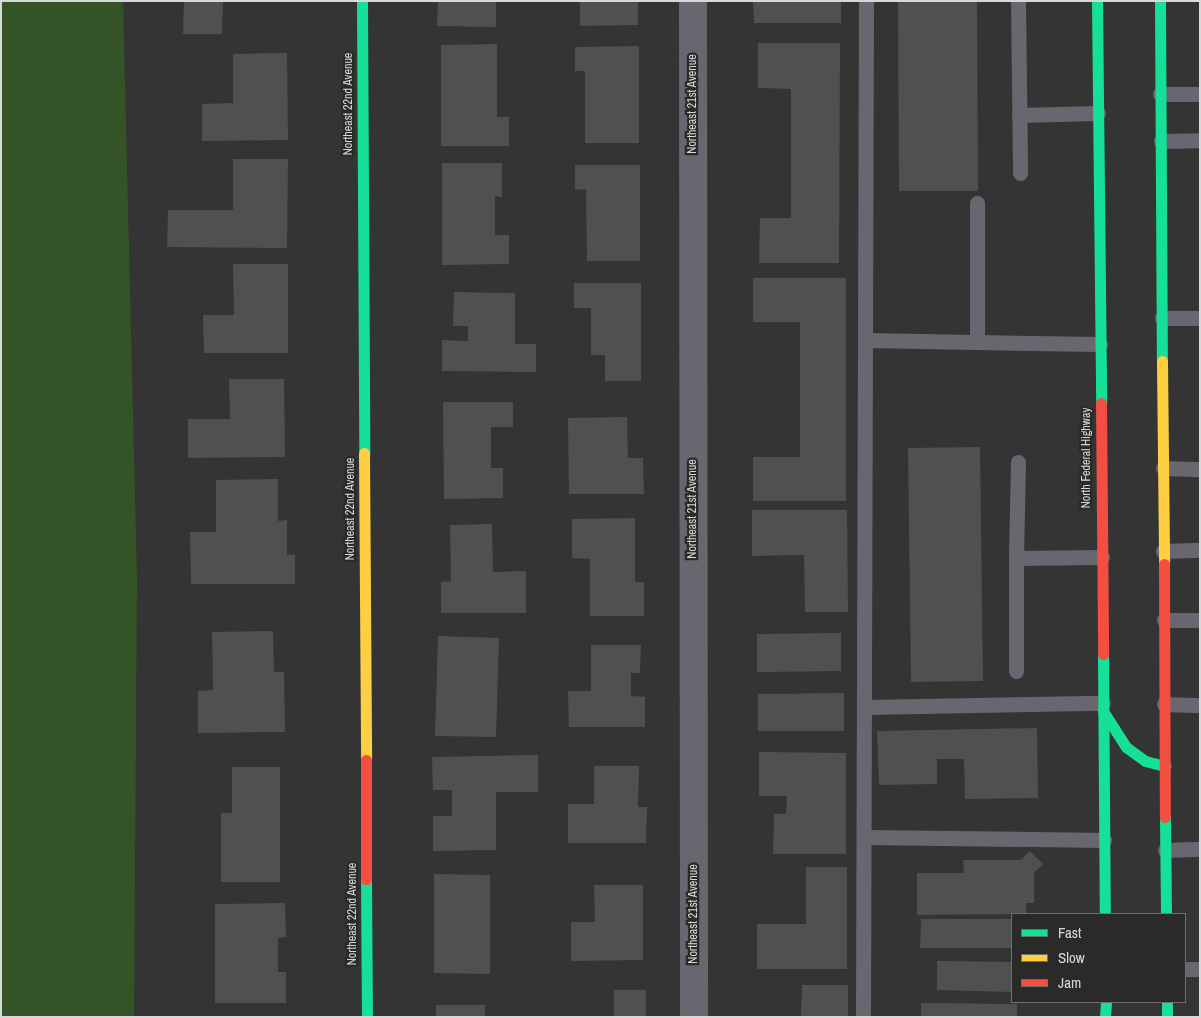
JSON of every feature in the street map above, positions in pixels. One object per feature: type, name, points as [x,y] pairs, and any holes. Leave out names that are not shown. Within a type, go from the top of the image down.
[{"type":"main road","name":"Northeast 22nd Avenue","points":[[362,1],[367,1017]]},
{"type":"main road","name":"North Federal Highway","points":[[1098,1],[1105,913]]},
{"type":"main road","points":[[1147,1],[1160,31]]},
{"type":"main road","points":[[1160,1],[1166,913]]},
{"type":"main road","points":[[1103,707],[1126,747],[1145,761],[1165,766]]},
{"type":"main road","points":[[1105,1017],[1106,1003]]},
{"type":"main road","points":[[1167,1003],[1167,1017]]},
{"type":"street","name":"Northeast 21st Avenue","points":[[693,1],[694,1017]]},
{"type":"lane","points":[[863,1017],[866,1]]},
{"type":"lane","points":[[1018,1],[1020,173]]},
{"type":"lane","points":[[1160,94],[1200,94]]},
{"type":"lane","points":[[1019,114],[1098,113]]},
{"type":"lane","points":[[1161,142],[1200,140]]},
{"type":"lane","points":[[977,203],[978,342]]},
{"type":"lane","points":[[1162,318],[1200,318]]},
{"type":"lane","points":[[865,340],[1100,344]]},
{"type":"lane","points":[[1016,671],[1018,462]]},
{"type":"lane","points":[[1163,468],[1200,469]]},
{"type":"lane","points":[[1163,551],[1200,550]]},
{"type":"lane","points":[[1016,558],[1102,557]]},
{"type":"lane","points":[[1164,620],[1200,620]]},
{"type":"lane","points":[[1164,704],[1200,705]]},
{"type":"lane","points":[[864,706],[1103,707]]},
{"type":"lane","points":[[864,837],[1104,840]]},
{"type":"lane","points":[[1166,850],[1200,849]]},
{"type":"lane","points":[[1186,969],[1200,969]]},
{"type":"green space","points":[[1,1],[123,1],[137,579],[134,1017],[1,1017]]},
{"type":"building","points":[[184,1],[223,1],[222,34],[183,34]]},
{"type":"building","points":[[438,1],[496,1],[496,27],[437,26]]},
{"type":"building","points":[[580,1],[638,1],[638,25],[580,26]]},
{"type":"building","points":[[753,1],[841,1],[841,23],[754,23]]},
{"type":"building","points":[[898,1],[977,1],[978,191],[899,191]]},
{"type":"building","points":[[758,43],[840,43],[839,263],[759,263],[760,218],[791,218],[791,89],[758,88]]},
{"type":"building","points":[[497,44],[497,117],[509,117],[509,146],[441,146],[441,45]]},
{"type":"building","points":[[639,46],[639,143],[585,143],[585,71],[575,71],[575,47]]},
{"type":"building","points":[[287,53],[288,140],[202,141],[202,104],[233,103],[233,54]]},
{"type":"building","points":[[233,159],[288,159],[287,248],[167,247],[168,210],[233,210]]},
{"type":"building","points":[[442,163],[502,163],[502,197],[495,196],[495,235],[509,235],[509,264],[442,265]]},
{"type":"building","points":[[575,165],[640,165],[640,261],[587,261],[586,189],[575,190]]},
{"type":"building","points":[[233,264],[288,264],[288,353],[204,353],[203,315],[234,315]]},
{"type":"building","points":[[753,278],[846,278],[846,501],[753,501],[753,457],[800,457],[800,322],[753,322]]},
{"type":"building","points":[[574,283],[641,283],[641,381],[605,381],[605,355],[591,355],[591,308],[574,308]]},
{"type":"building","points":[[454,292],[515,293],[515,344],[536,344],[536,372],[442,371],[442,340],[468,341],[468,326],[453,326]]},
{"type":"building","points":[[229,379],[284,379],[285,457],[188,458],[188,419],[230,419]]},
{"type":"building","points":[[443,402],[513,402],[513,427],[491,427],[491,468],[503,468],[503,498],[444,499]]},
{"type":"building","points":[[627,417],[628,458],[643,458],[644,494],[569,494],[568,418]]},
{"type":"building","points":[[980,447],[983,681],[911,682],[908,448]]},
{"type":"building","points":[[278,479],[278,521],[287,520],[287,555],[295,554],[295,584],[191,584],[190,532],[216,532],[216,480]]},
{"type":"building","points":[[752,510],[847,510],[848,612],[805,612],[804,555],[752,556]]},
{"type":"building","points":[[635,518],[635,582],[644,582],[644,616],[590,616],[590,559],[572,558],[572,519]]},
{"type":"building","points":[[492,524],[493,572],[526,571],[526,613],[441,613],[441,582],[451,581],[450,525]]},
{"type":"building","points":[[273,631],[274,672],[284,672],[285,732],[198,733],[198,691],[213,690],[212,632]]},
{"type":"building","points":[[841,633],[841,671],[757,672],[757,634]]},
{"type":"building","points":[[438,636],[499,638],[496,737],[435,736]]},
{"type":"building","points":[[591,645],[641,645],[640,673],[631,673],[631,696],[645,697],[645,727],[569,727],[568,691],[591,691]]},
{"type":"building","points":[[844,693],[844,731],[758,731],[758,694]]},
{"type":"building","points":[[1037,728],[1038,798],[965,799],[964,759],[937,759],[937,784],[879,785],[877,731]]},
{"type":"building","points":[[759,752],[846,753],[846,854],[773,854],[774,814],[786,814],[787,796],[759,796]]},
{"type":"building","points":[[538,755],[538,792],[496,792],[496,850],[433,851],[433,816],[452,816],[452,790],[433,790],[432,757]]},
{"type":"building","points":[[594,766],[639,766],[638,807],[647,807],[646,843],[568,843],[568,804],[594,804]]},
{"type":"building","points":[[232,767],[280,767],[280,882],[221,882],[221,813],[232,813]]},
{"type":"building","points":[[1030,851],[1043,864],[1034,873],[1034,903],[1026,903],[1026,913],[917,915],[917,873],[964,873],[963,860],[1021,860]]},
{"type":"building","points":[[806,867],[847,867],[847,969],[757,969],[757,924],[806,924]]},
{"type":"building","points":[[434,874],[490,875],[490,974],[434,973]]},
{"type":"building","points":[[594,885],[643,885],[643,960],[571,961],[571,922],[595,922]]},
{"type":"building","points":[[285,903],[286,937],[278,938],[278,972],[286,972],[286,1003],[215,1003],[215,904]]},
{"type":"building","points":[[921,919],[1011,919],[1011,948],[920,948]]},
{"type":"building","points":[[937,961],[1011,962],[1011,992],[937,990]]},
{"type":"building","points":[[802,985],[848,985],[848,1017],[801,1017]]},
{"type":"building","points":[[614,990],[646,990],[646,1017],[614,1017]]},
{"type":"building","points":[[921,1003],[1017,1004],[1017,1017],[921,1017]]},
{"type":"building","points":[[436,1005],[485,1005],[485,1017],[436,1017]]},
{"type":"traffic: fast","points":[[362,1],[364,453]]},
{"type":"traffic: fast","points":[[1097,1],[1101,403]]},
{"type":"traffic: fast","points":[[1160,1],[1162,361]]},
{"type":"traffic: fast","points":[[1103,654],[1105,913]]},
{"type":"traffic: fast","points":[[1103,711],[1126,747],[1145,761],[1165,766]]},
{"type":"traffic: fast","points":[[1165,817],[1166,913]]},
{"type":"traffic: fast","points":[[366,879],[367,1017]]},
{"type":"traffic: fast","points":[[1105,1017],[1106,1003]]},
{"type":"traffic: fast","points":[[1167,1003],[1167,1017]]},
{"type":"traffic: slow","points":[[1162,361],[1164,564]]},
{"type":"traffic: slow","points":[[364,453],[366,760]]},
{"type":"traffic: jam","points":[[1101,403],[1103,654]]},
{"type":"traffic: jam","points":[[1164,564],[1165,817]]},
{"type":"traffic: jam","points":[[366,760],[366,879]]}]
